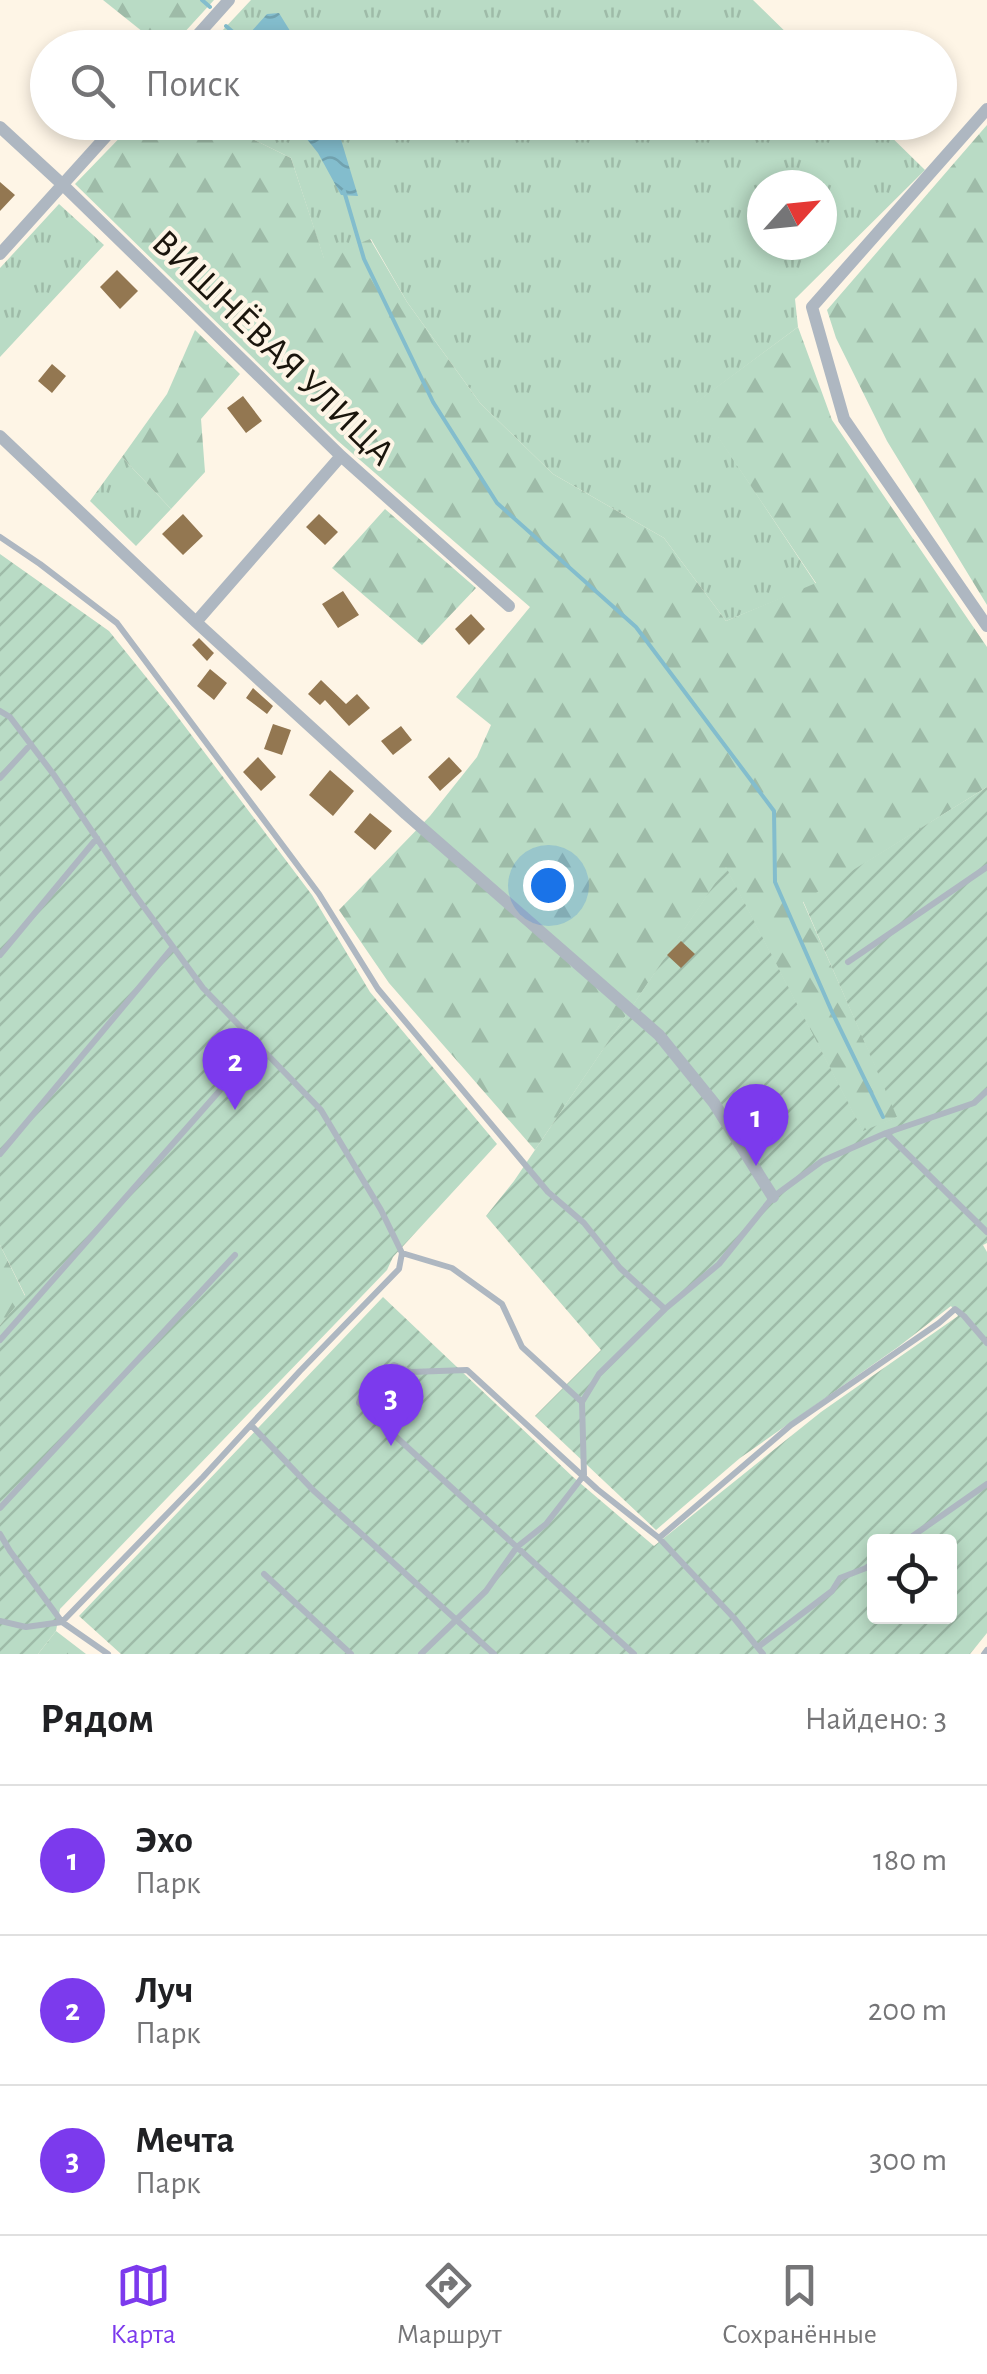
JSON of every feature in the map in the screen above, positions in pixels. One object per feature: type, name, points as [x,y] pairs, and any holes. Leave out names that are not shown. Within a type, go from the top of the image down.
[{"type":"street","points":[[202,30],[229,0]]},
{"type":"street","points":[[987,109],[812,307],[844,420],[987,626]]},
{"type":"street","name":"ВИШНЁВАЯ УЛИЦА","points":[[0,127],[341,456],[510,606]]},
{"type":"street","points":[[0,254],[103,140]]},
{"type":"street","points":[[0,436],[406,814],[659,1034],[714,1103],[773,1197]]},
{"type":"street","points":[[196,622],[341,456]]},
{"type":"lane","points":[[0,536],[117,623],[319,894],[378,989],[548,1192],[584,1223],[620,1268],[664,1309]]},
{"type":"lane","points":[[0,711],[10,717],[31,744],[202,988],[321,1110],[402,1253],[399,1268],[62,1622],[26,1627],[0,1621]]},
{"type":"lane","points":[[0,778],[31,744]]},
{"type":"lane","points":[[0,956],[97,838]]},
{"type":"lane","points":[[848,962],[987,866]]},
{"type":"lane","points":[[0,1154],[173,947]]},
{"type":"lane","points":[[0,1340],[259,1046]]},
{"type":"lane","points":[[422,1654],[486,1591],[517,1547],[546,1524],[584,1476],[582,1402],[599,1374],[664,1309],[719,1264],[773,1197],[822,1161],[974,1104],[987,1091]]},
{"type":"lane","points":[[886,1134],[987,1232]]},
{"type":"lane","points":[[402,1253],[452,1268],[502,1304],[522,1347],[582,1402]]},
{"type":"lane","points":[[0,1508],[235,1255]]},
{"type":"lane","points":[[659,1538],[791,1425],[955,1309],[987,1343]]},
{"type":"lane","points":[[634,1654],[359,1403],[376,1379],[394,1364],[411,1372],[466,1370],[596,1489],[659,1538],[761,1651],[832,1592],[840,1578],[867,1567]]},
{"type":"lane","points":[[251,1424],[313,1490],[494,1654]]},
{"type":"lane","points":[[915,1534],[987,1484]]},
{"type":"lane","points":[[0,1534],[62,1622],[108,1654]]},
{"type":"lane","points":[[264,1574],[351,1654]]},
{"type":"green space","points":[[103,0],[214,0],[187,30],[140,30]]},
{"type":"green space","points":[[251,0],[753,0],[784,30],[223,30]]},
{"type":"green space","points":[[987,125],[987,605],[887,441],[836,338],[827,310]]},
{"type":"green space","points":[[118,140],[254,140],[291,158],[324,258],[370,239],[407,302],[480,403],[553,474],[664,538],[726,621],[816,583],[695,403],[798,327],[832,420],[987,647],[987,787],[803,902],[898,1117],[863,1132],[726,868],[535,1150],[389,983],[339,910],[430,816],[477,757],[491,725],[456,697],[530,607],[338,441],[75,184]]},
{"type":"green space","points":[[254,140],[894,140],[925,170],[837,257],[837,170],[747,170],[747,260],[834,260],[795,299],[798,327],[696,403],[816,584],[726,621],[664,538],[553,474],[480,403],[407,302],[371,239],[324,259],[291,158]]},
{"type":"green space","points":[[59,204],[104,245],[0,357],[0,268]]},
{"type":"green space","points":[[195,330],[240,374],[201,419],[205,472],[171,509],[122,457],[167,394]]},
{"type":"green space","points":[[122,457],[171,509],[136,546],[90,501]]},
{"type":"green space","points":[[385,509],[476,588],[422,645],[332,568]]},
{"type":"green space","points":[[0,554],[109,631],[312,895],[370,992],[497,1144],[393,1257],[387,1270],[60,1609],[56,1631],[38,1654],[0,1654],[0,1325],[25,1295],[0,1245]]},
{"type":"green space","points":[[987,787],[987,1243],[983,1245],[987,1252],[987,1633],[970,1654],[121,1654],[79,1616],[383,1297],[573,1477],[654,1546],[821,1412],[958,1316],[951,1306],[740,1458],[656,1530],[535,1416],[601,1350],[486,1216],[514,1181],[726,867],[863,1131],[897,1117],[803,901]]},
{"type":"green space","points":[[0,1245],[25,1296],[0,1325]]},
{"type":"green space","points":[[56,1631],[86,1654],[38,1654]]},
{"type":"water","points":[[279,13],[290,30],[253,30],[267,14]]},
{"type":"water","points":[[308,140],[341,140],[358,196],[341,195]]},
{"type":"building","points":[[0,182],[15,195],[0,211]]},
{"type":"building","points":[[117,270],[138,291],[120,309],[100,287]]},
{"type":"building","points":[[52,364],[66,376],[52,393],[38,381]]},
{"type":"building","points":[[243,396],[262,421],[246,433],[227,408]]},
{"type":"building","points":[[183,514],[203,536],[183,555],[162,534]]},
{"type":"building","points":[[319,514],[338,532],[325,545],[306,527]]},
{"type":"building","points":[[343,591],[359,615],[338,628],[322,604]]},
{"type":"building","points":[[471,614],[485,629],[469,645],[455,629]]},
{"type":"building","points":[[199,638],[214,653],[207,661],[192,645]]},
{"type":"building","points":[[210,669],[227,683],[214,700],[197,686]]},
{"type":"building","points":[[321,680],[346,704],[357,694],[370,708],[349,726],[325,700],[320,705],[308,694]]},
{"type":"building","points":[[253,688],[273,706],[267,714],[246,698]]},
{"type":"building","points":[[273,724],[291,730],[282,755],[264,749]]},
{"type":"building","points":[[401,726],[412,740],[393,755],[381,741]]},
{"type":"building","points":[[258,757],[276,777],[261,791],[243,772]]},
{"type":"building","points":[[449,757],[462,771],[440,791],[428,777]]},
{"type":"building","points":[[330,770],[354,791],[333,816],[309,795]]},
{"type":"building","points":[[370,813],[392,831],[375,850],[354,832]]},
{"type":"building","points":[[681,941],[695,954],[681,968],[667,955]]},
{"type":"waterway","points":[[202,0],[210,7]]},
{"type":"waterway","points":[[226,26],[231,30]]},
{"type":"waterway","points":[[344,191],[364,259],[433,402],[497,503],[636,627],[774,811],[775,882],[883,1117]]},
{"type":"place","name":"Луч","points":[[235,1110]]},
{"type":"place","name":"Эхо","points":[[756,1166]]},
{"type":"place","name":"Мечта","points":[[391,1446]]}]
